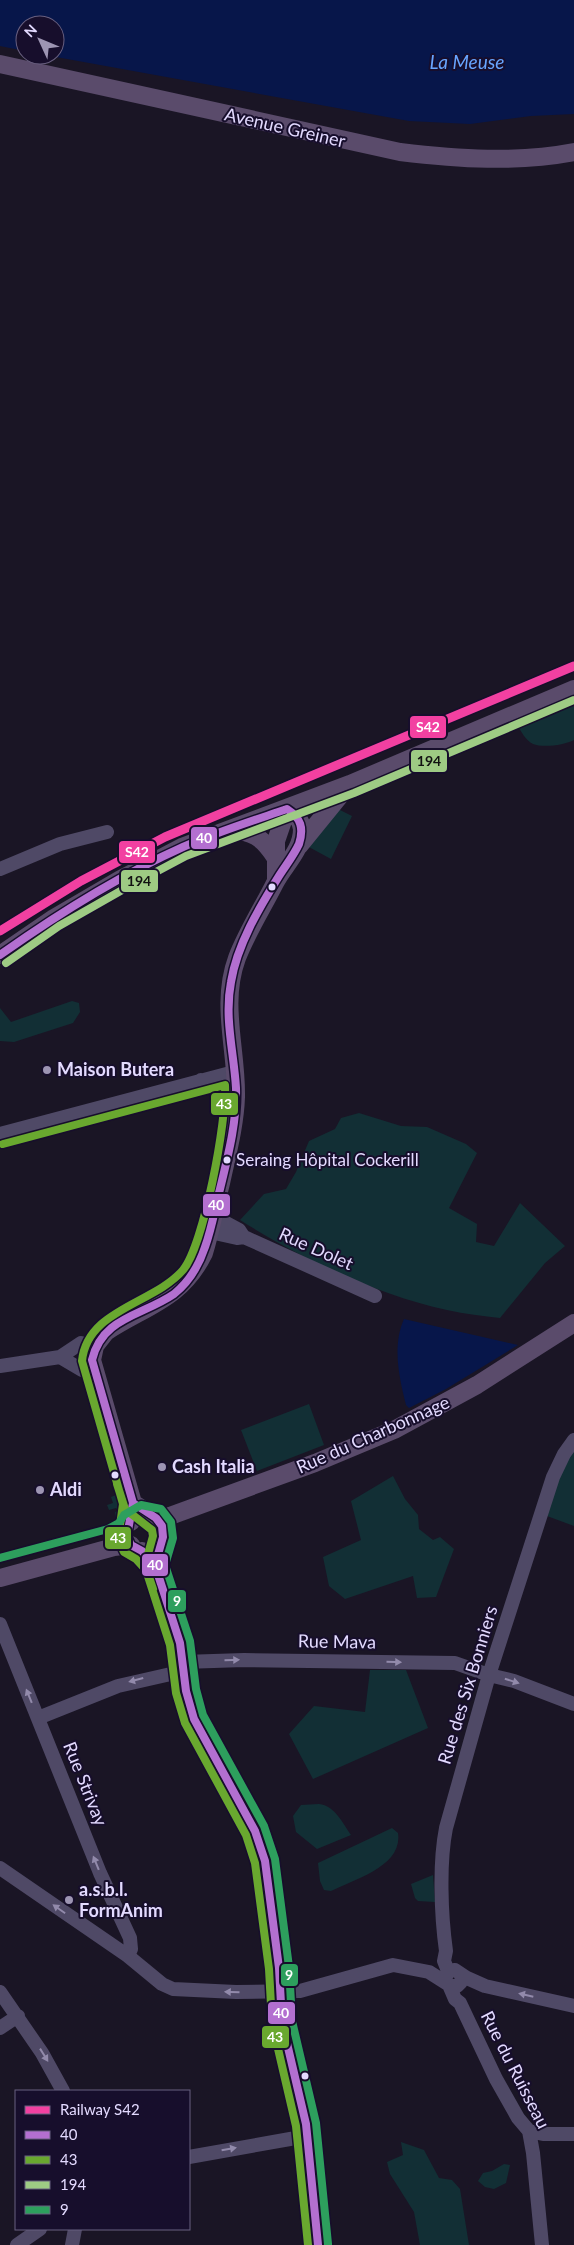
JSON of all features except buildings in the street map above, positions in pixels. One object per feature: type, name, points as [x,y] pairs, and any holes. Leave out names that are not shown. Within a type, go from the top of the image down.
[{"type":"main road","name":"Avenue Greiner","points":[[0,64],[386,150],[453,158],[494,159],[529,158],[574,152]]},
{"type":"main road","points":[[0,955],[54,918],[119,880],[182,847],[350,784],[574,689]]},
{"type":"main road","points":[[155,1565],[158,1529],[133,1503],[94,1370],[92,1360],[95,1346],[106,1332],[163,1300],[181,1287],[198,1266],[212,1224],[233,1130],[236,1107],[229,1007],[232,974],[243,945],[276,881],[298,846],[350,784]]},
{"type":"main road","points":[[287,809],[300,821],[302,830],[298,846]]},
{"type":"main road","points":[[276,881],[274,857],[277,833],[287,809]]},
{"type":"main road","points":[[221,831],[253,833],[267,844],[274,857]]},
{"type":"main road","name":"Rue du Charbonnage","points":[[158,1529],[394,1430],[477,1385],[574,1323]]},
{"type":"main road","name":"Rue du Charbonnage","points":[[158,1529],[170,1530],[322,1472],[386,1445],[430,1423],[486,1391],[574,1333]]},
{"type":"main road","points":[[133,1503],[131,1510],[133,1537],[155,1565],[178,1634],[186,1691],[194,1719],[250,1821],[262,1850],[271,1891],[282,2022],[307,2136],[318,2245]]},
{"type":"main road","points":[[133,1537],[143,1514],[158,1529]]},
{"type":"main road","points":[[1,1576],[66,1551],[133,1537],[154,1549],[158,1529]]},
{"type":"street","points":[[0,869],[60,844],[107,832]]},
{"type":"street","points":[[0,1134],[234,1072]]},
{"type":"street","points":[[200,1080],[220,1086],[227,1092],[236,1107]]},
{"type":"street","name":"Rue Dolet","points":[[212,1224],[239,1230],[244,1237],[374,1296]]},
{"type":"street","points":[[0,1366],[60,1356],[81,1343],[95,1346]]},
{"type":"street","points":[[60,1356],[82,1370],[94,1370]]},
{"type":"street","name":"Rue des Six Bonniers","points":[[453,1977],[444,1961],[446,1950],[442,1882],[443,1843],[488,1675],[553,1477],[564,1454],[574,1440]]},
{"type":"street","name":"Rue Strivay","points":[[0,1624],[100,1874],[130,1938],[131,1949],[128,1956]]},
{"type":"street","name":"Rue Mava","points":[[38,1718],[118,1686],[184,1666],[244,1660],[450,1662],[466,1665],[488,1675],[514,1681],[574,1704]]},
{"type":"street","points":[[0,1868],[128,1956],[162,1984],[173,1988],[236,1992],[300,1992],[388,1966],[453,1977],[574,2006]]},
{"type":"street","name":"Rue du Ruisseau","points":[[453,1977],[454,1999],[460,2003],[496,2078],[518,2118],[529,2131],[542,2245]]},
{"type":"street","points":[[0,1992],[48,2062],[62,2090]]},
{"type":"street","points":[[0,2028],[18,2016]]},
{"type":"street","points":[[529,2131],[543,2134],[574,2134]]},
{"type":"street","points":[[190,2157],[307,2136]]},
{"type":"street","points":[[17,2245],[39,2230]]},
{"type":"street","points":[[72,2245],[75,2230]]},
{"type":"green space","points":[[574,701],[574,740],[570,742],[548,746],[533,744],[530,743],[517,725]]},
{"type":"green space","points":[[338,809],[352,816],[331,859],[307,846]]},
{"type":"green space","points":[[72,1001],[79,1003],[80,1012],[73,1023],[14,1042],[0,1041],[0,1008],[11,1022]]},
{"type":"green space","points":[[359,1113],[401,1126],[427,1127],[466,1144],[477,1153],[449,1208],[477,1224],[476,1242],[494,1246],[520,1203],[565,1246],[545,1263],[500,1318],[447,1310],[367,1285],[313,1261],[240,1220],[264,1194],[286,1189],[296,1172],[309,1141],[335,1129],[341,1118]]},
{"type":"green space","points":[[309,1404],[324,1445],[257,1471],[241,1430]]},
{"type":"green space","points":[[574,1449],[574,1526],[547,1516],[558,1478]]},
{"type":"green space","points":[[393,1476],[405,1499],[418,1515],[419,1529],[433,1540],[440,1537],[454,1549],[436,1597],[417,1598],[413,1576],[345,1599],[329,1586],[323,1557],[361,1540],[351,1501]]},
{"type":"green space","points":[[116,1495],[121,1504],[117,1506],[120,1516],[111,1527],[109,1522],[116,1519],[115,1512],[118,1511],[116,1508],[109,1510],[107,1505],[113,1503],[111,1497]]},
{"type":"green space","points":[[370,1670],[406,1670],[428,1728],[313,1779],[289,1734],[314,1706],[365,1712]]},
{"type":"green space","points":[[301,1805],[325,1805],[334,1811],[351,1835],[317,1849],[296,1832],[293,1816]]},
{"type":"green space","points":[[392,1828],[398,1833],[398,1844],[393,1854],[385,1863],[364,1876],[331,1891],[324,1890],[320,1881],[318,1863]]},
{"type":"green space","points":[[433,1875],[435,1902],[418,1901],[415,1898],[411,1884]]},
{"type":"green space","points":[[401,2142],[424,2150],[439,2178],[452,2180],[460,2189],[469,2245],[420,2245],[414,2212],[390,2174],[387,2162],[403,2155]]},
{"type":"green space","points":[[504,2164],[510,2165],[506,2183],[494,2189],[485,2187],[478,2181],[483,2173],[492,2171]]},
{"type":"water","name":"La Meuse","points":[[0,0],[574,0],[574,114],[531,116],[470,124],[409,121],[65,59],[65,15],[15,15],[15,49],[0,46]]},
{"type":"water","points":[[404,1319],[518,1345],[446,1389],[409,1408],[406,1405],[403,1394],[398,1362],[398,1340]]},
{"type":"rail line","name":"S42","points":[[0,931],[81,881],[165,837],[574,666]]},
{"type":"transit line","name":"194","points":[[6,963],[59,926],[186,856],[354,793],[574,700]]},
{"type":"transit line","name":"40","points":[[0,955],[89,896],[135,870],[183,847],[287,809],[292,812],[300,824],[299,844],[257,914],[238,954],[234,968],[229,995],[229,1009],[236,1088],[235,1113],[226,1164],[212,1225],[203,1254],[189,1279],[174,1294],[114,1326],[97,1346],[92,1360],[133,1503],[127,1536],[131,1545],[142,1551],[155,1565],[180,1643],[186,1691],[194,1719],[255,1831],[265,1861],[279,1968],[282,2022],[306,2124],[318,2245]]},
{"type":"transit line","name":"43","points":[[3,1144],[225,1085],[225,1102],[213,1181],[199,1235],[191,1256],[183,1270],[171,1282],[109,1318],[96,1330],[87,1344],[82,1361],[123,1504],[118,1539],[124,1552],[136,1559],[146,1570],[170,1645],[176,1693],[185,1723],[246,1835],[255,1863],[269,1969],[272,2023],[296,2126],[308,2245]]},
{"type":"transit line","name":"40","points":[[127,1482],[133,1503],[156,1518],[162,1526],[163,1537],[155,1565],[161,1584]]},
{"type":"transit line","name":"43","points":[[117,1484],[125,1509],[152,1530],[153,1536],[145,1565],[153,1589]]},
{"type":"transit line","name":"9","points":[[0,1558],[108,1529],[119,1523],[124,1515],[141,1505],[161,1509],[171,1522],[173,1538],[165,1565],[190,1641],[196,1689],[203,1715],[264,1826],[275,1859],[289,1967],[292,2021],[316,2123],[328,2244]]},
{"type":"place","name":"Maison Butera","points":[[47,1070]]},
{"type":"place","name":"Seraing Hôpital Cockerill","points":[[227,1160]]},
{"type":"place","name":"Cash Italia","points":[[162,1467]]},
{"type":"place","name":"Aldi","points":[[40,1490]]},
{"type":"place","name":"a.s.b.l. FormAnim","points":[[69,1900]]}]
